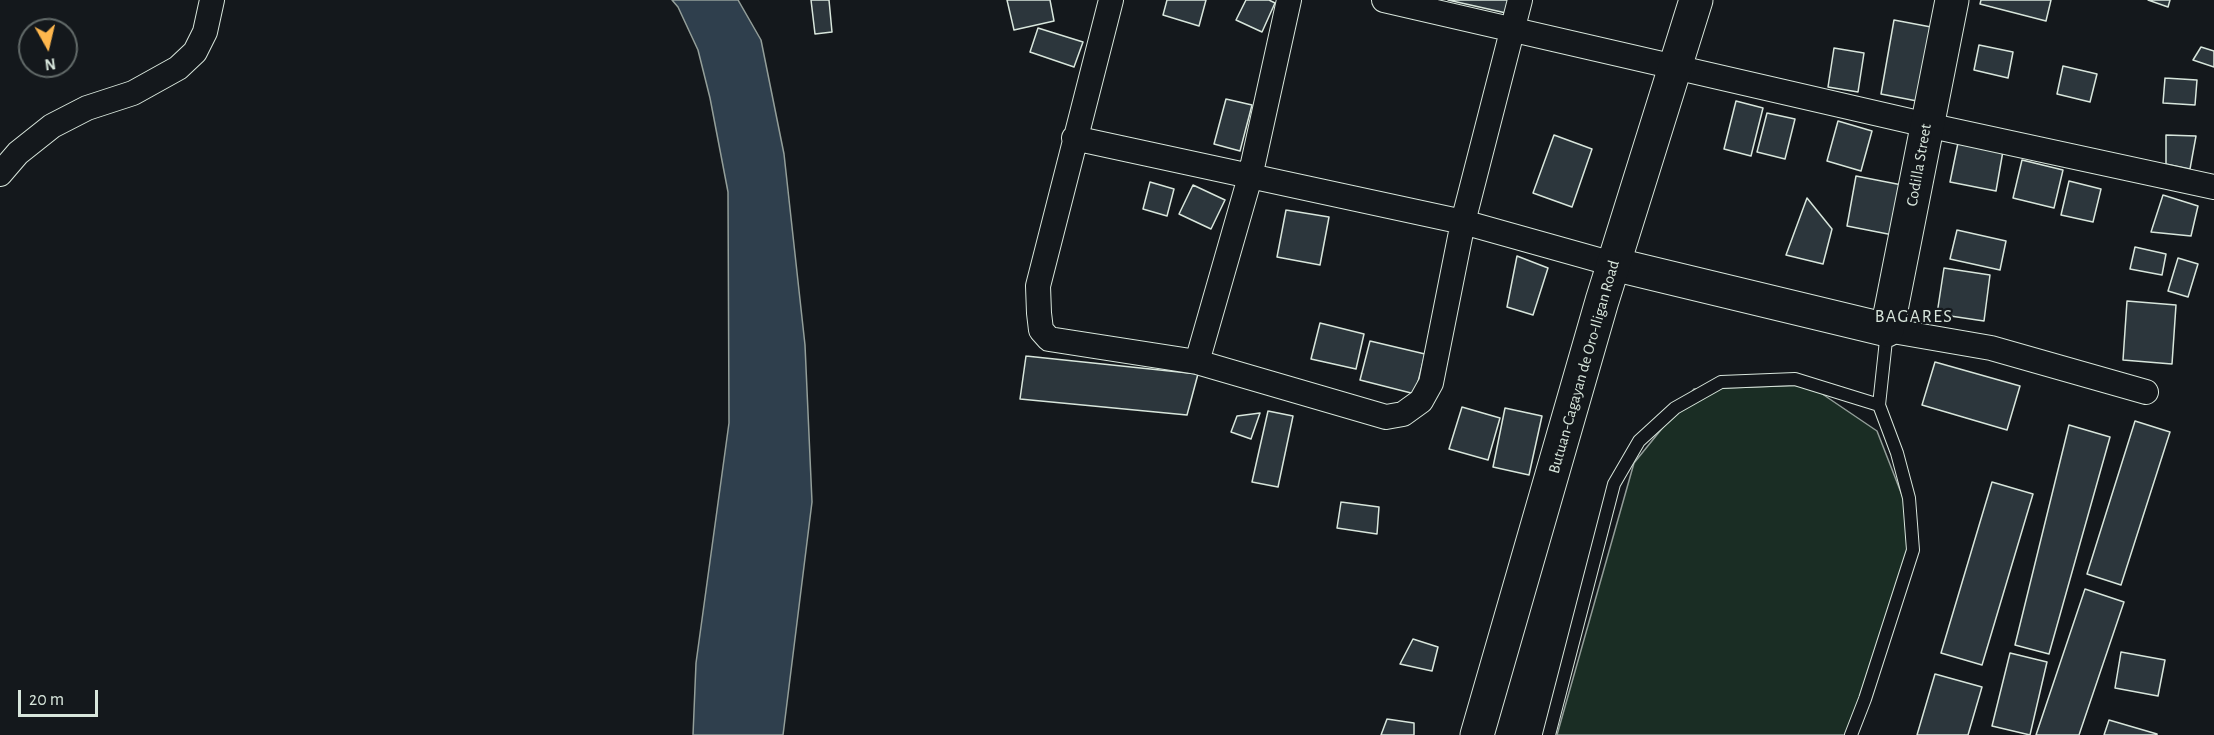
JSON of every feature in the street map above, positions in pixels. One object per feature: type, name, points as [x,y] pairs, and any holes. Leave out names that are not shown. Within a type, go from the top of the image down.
[{"type":"main road","name":"Butuan-Cagayan de Oro-Iligan Road","points":[[1477,735],[1613,264],[1696,0]]},
{"type":"main road","name":"Codilla Street","points":[[1887,330],[1952,0]]},
{"type":"main road","points":[[1613,264],[1887,330]]},
{"type":"street","points":[[0,174],[18,153],[52,126],[87,108],[133,93],[178,68],[195,52],[205,32],[212,0]]},
{"type":"street","points":[[1110,0],[1038,286],[1038,313],[1041,330],[1049,339],[1197,362],[1386,417],[1403,414],[1421,401],[1431,383],[1463,222],[1520,0]]},
{"type":"street","points":[[1197,362],[1250,177],[1289,0]]},
{"type":"street","points":[[1384,0],[1927,125],[2214,187]]},
{"type":"street","points":[[1074,138],[1463,222],[1613,264]]},
{"type":"street","points":[[1887,330],[1991,348],[2146,392]]},
{"type":"lane","points":[[1851,735],[1865,699],[1913,550],[1909,498],[1897,453],[1879,405],[1887,330]]},
{"type":"lane","points":[[1549,735],[1614,484],[1639,441],[1675,408],[1721,382],[1796,379],[1879,405]]},
{"type":"green space","points":[[1809,385],[1877,431],[1916,531],[1855,735],[1557,735],[1634,463],[1694,389]]},
{"type":"water","points":[[672,0],[738,0],[761,40],[784,154],[805,345],[812,502],[783,735],[693,735],[696,663],[729,423],[728,192],[710,98],[698,50],[678,7]]},
{"type":"building","points":[[811,0],[829,0],[832,32],[815,34]]},
{"type":"building","points":[[1007,0],[1050,0],[1054,21],[1014,30]]},
{"type":"building","points":[[1167,0],[1206,0],[1199,26],[1163,15]]},
{"type":"building","points":[[1246,0],[1269,0],[1275,3],[1262,32],[1236,20]]},
{"type":"building","points":[[1448,0],[1509,0],[1506,13]]},
{"type":"building","points":[[1981,0],[2051,0],[2046,21],[1980,4]]},
{"type":"building","points":[[2148,0],[2170,0],[2168,7]]},
{"type":"building","points":[[1894,20],[1931,27],[1917,101],[1881,94]]},
{"type":"building","points":[[1038,28],[1083,42],[1074,67],[1030,52]]},
{"type":"building","points":[[1979,45],[2013,52],[2008,78],[1974,70]]},
{"type":"building","points":[[2201,47],[2214,51],[2214,67],[2193,60]]},
{"type":"building","points":[[1834,48],[1864,53],[1858,92],[1828,87]]},
{"type":"building","points":[[2063,66],[2097,74],[2090,102],[2057,94]]},
{"type":"building","points":[[2165,78],[2197,80],[2195,105],[2163,103]]},
{"type":"building","points":[[1226,99],[1252,105],[1240,151],[1214,144]]},
{"type":"building","points":[[1736,101],[1763,108],[1751,156],[1724,149]]},
{"type":"building","points":[[1767,113],[1795,119],[1785,159],[1757,152]]},
{"type":"building","points":[[1838,121],[1872,131],[1861,171],[1827,161]]},
{"type":"building","points":[[1554,135],[1592,149],[1572,207],[1533,193]]},
{"type":"building","points":[[2166,135],[2196,136],[2190,169],[2166,164]]},
{"type":"building","points":[[1958,143],[2003,151],[1996,191],[1950,182]]},
{"type":"building","points":[[2022,160],[2063,170],[2054,208],[2013,198]]},
{"type":"building","points":[[1856,176],[1902,185],[1893,235],[1847,226]]},
{"type":"building","points":[[2069,181],[2101,189],[2093,222],[2061,215]]},
{"type":"building","points":[[1150,182],[1174,189],[1167,216],[1143,209]]},
{"type":"building","points":[[1193,185],[1225,200],[1211,229],[1179,214]]},
{"type":"building","points":[[2163,195],[2198,206],[2191,236],[2151,232]]},
{"type":"building","points":[[1807,198],[1832,229],[1823,264],[1786,255]]},
{"type":"building","points":[[1286,210],[1329,217],[1320,265],[1277,257]]},
{"type":"building","points":[[1957,230],[2006,241],[2000,270],[1950,259]]},
{"type":"building","points":[[2135,247],[2166,254],[2162,275],[2130,269]]},
{"type":"building","points":[[1517,256],[1548,268],[1533,315],[1507,307]]},
{"type":"building","points":[[2178,258],[2198,264],[2188,297],[2168,291]]},
{"type":"building","points":[[1944,268],[1990,275],[1984,321],[1937,314]]},
{"type":"building","points":[[2127,301],[2176,305],[2172,364],[2123,360]]},
{"type":"building","points":[[1320,323],[1364,334],[1356,369],[1311,359]]},
{"type":"building","points":[[1370,341],[1425,354],[1415,394],[1360,380]]},
{"type":"building","points":[[1026,356],[1198,374],[1187,415],[1020,399]]},
{"type":"building","points":[[1935,362],[2020,386],[2007,430],[1922,405]]},
{"type":"building","points":[[1462,407],[1500,418],[1488,460],[1449,449]]},
{"type":"building","points":[[1505,408],[1542,416],[1529,475],[1493,467]]},
{"type":"building","points":[[1268,411],[1293,416],[1278,487],[1252,482]]},
{"type":"building","points":[[1260,413],[1251,439],[1231,432],[1237,416]]},
{"type":"building","points":[[2135,421],[2170,432],[2121,585],[2087,574]]},
{"type":"building","points":[[2069,425],[2110,437],[2049,654],[2015,645]]},
{"type":"building","points":[[1992,482],[2033,494],[1982,665],[1941,653]]},
{"type":"building","points":[[1341,502],[1379,507],[1377,534],[1337,528]]},
{"type":"building","points":[[2085,589],[2124,602],[2079,735],[2036,735]]},
{"type":"building","points":[[1413,639],[1438,647],[1432,671],[1400,664]]},
{"type":"building","points":[[2121,652],[2165,660],[2158,696],[2115,688]]},
{"type":"building","points":[[2010,653],[2047,662],[2030,735],[1992,726]]},
{"type":"building","points":[[1935,674],[1982,687],[1968,735],[1917,735]]},
{"type":"building","points":[[1387,719],[1414,723],[1414,735],[1381,735]]},
{"type":"building","points":[[2109,720],[2157,734],[2157,735],[2104,735]]},
{"type":"district","name":"BAGARES","points":[[1914,317]]}]
